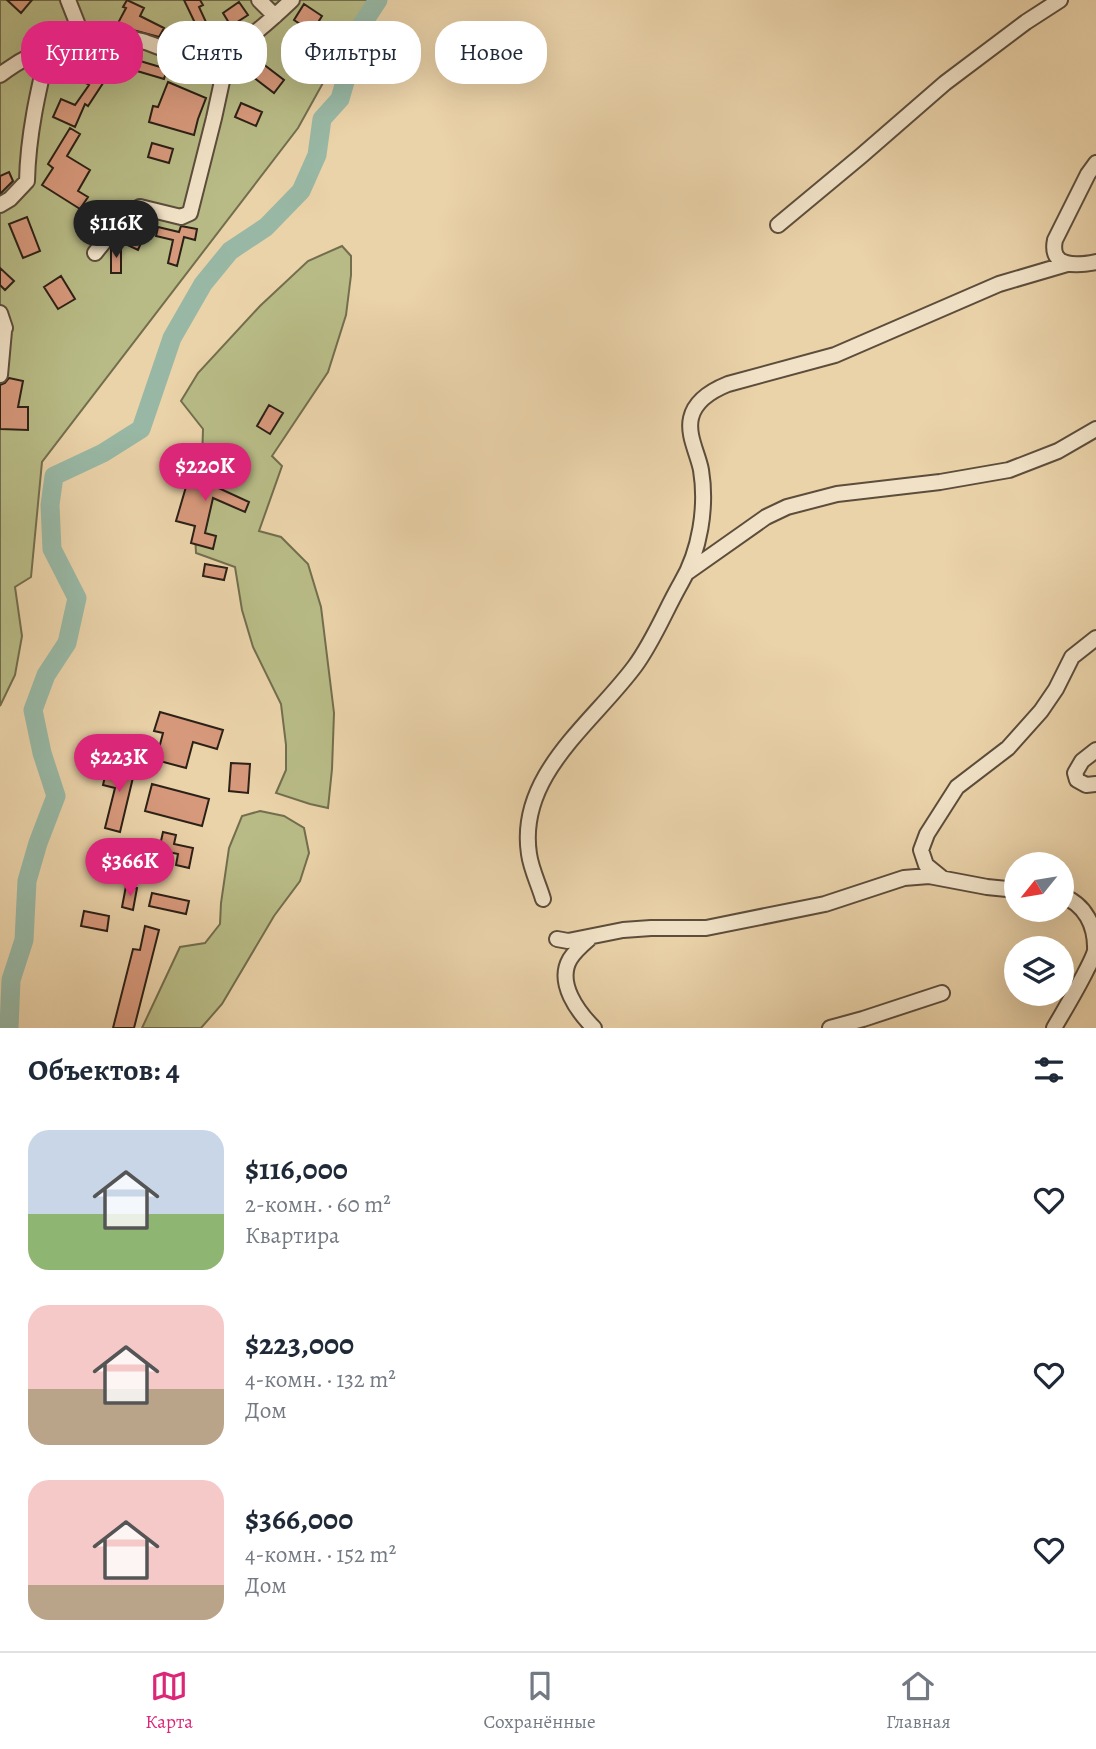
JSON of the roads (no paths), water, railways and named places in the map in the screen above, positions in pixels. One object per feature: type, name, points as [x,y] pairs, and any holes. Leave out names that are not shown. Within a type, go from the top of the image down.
[{"type":"street","points":[[68,0],[76,21]]},
{"type":"street","points":[[259,0],[275,16]]},
{"type":"street","points":[[267,23],[292,0]]},
{"type":"street","points":[[778,225],[945,83],[1060,0]]},
{"type":"street","points":[[0,75],[21,63]]},
{"type":"street","points":[[0,205],[10,199],[27,181],[28,153],[40,84]]},
{"type":"street","points":[[95,253],[124,217],[140,207],[181,217],[190,213],[222,84]]},
{"type":"street","points":[[1067,264],[1054,255],[1055,240],[1096,163]]},
{"type":"street","points":[[543,899],[529,856],[527,832],[529,814],[539,789],[553,762],[651,643],[695,554],[703,509],[701,471],[690,431],[691,418],[699,403],[712,391],[728,384],[835,355],[999,284],[1067,264],[1096,262]]},
{"type":"street","points":[[0,313],[5,328],[2,333],[0,375]]},
{"type":"street","points":[[687,573],[766,517],[787,508],[837,494],[940,482],[1009,470],[1058,451],[1096,429]]},
{"type":"street","points":[[943,878],[926,865],[921,850],[927,834],[957,787],[1008,748],[1041,711],[1072,657],[1096,638]]},
{"type":"street","points":[[1096,750],[1082,761],[1075,772],[1077,780],[1086,785],[1096,784]]},
{"type":"street","points":[[557,939],[568,941],[590,938],[623,930],[706,928],[825,904],[904,878],[929,876],[1004,889]]},
{"type":"street","points":[[1054,1028],[1095,951],[1096,930],[1089,916],[1074,900]]},
{"type":"street","points":[[590,938],[568,961],[566,981],[571,998],[594,1028]]},
{"type":"street","points":[[830,1028],[942,993]]},
{"type":"waterway","points":[[9,1028],[11,980],[24,940],[27,881],[56,796],[42,753],[33,710],[46,675],[67,643],[77,598],[52,549],[50,505],[54,476],[103,453],[141,429],[172,338],[203,284],[230,251],[266,227],[301,191],[317,155],[322,119],[340,99],[361,26],[378,0]]}]
